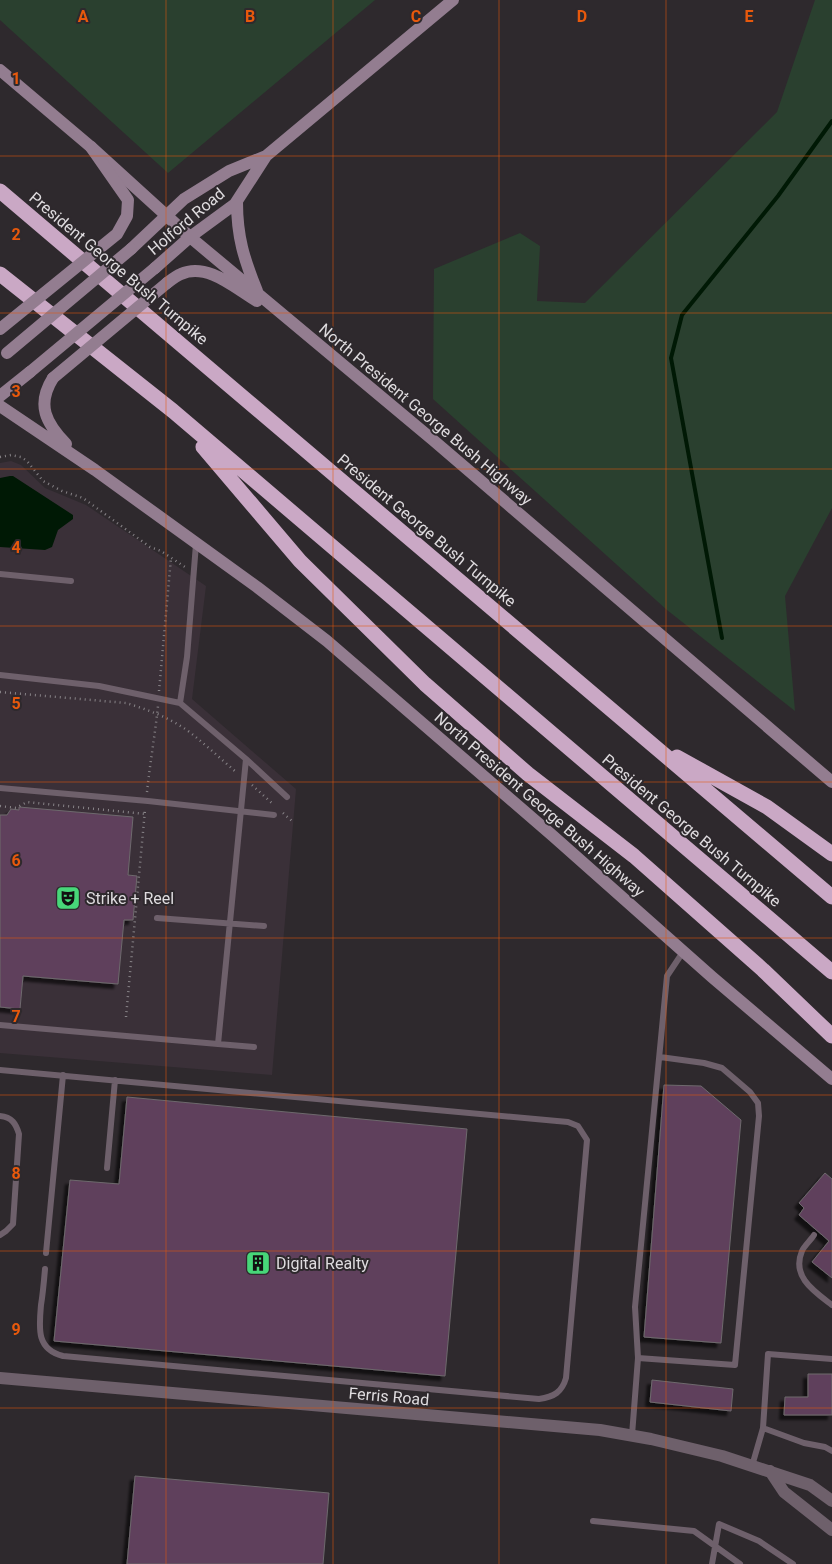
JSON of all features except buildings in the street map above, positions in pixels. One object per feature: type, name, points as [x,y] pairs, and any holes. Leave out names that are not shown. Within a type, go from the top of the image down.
[{"type":"highway","name":"President George Bush Turnpike","points":[[0,190],[832,897]]},
{"type":"highway","name":"President George Bush Turnpike","points":[[0,274],[173,411],[832,972]]},
{"type":"highway","points":[[173,411],[300,561],[425,684],[528,774],[634,856],[763,970],[832,1036]]},
{"type":"highway","points":[[647,740],[767,807],[832,854]]},
{"type":"main road","name":"Holford Road","points":[[0,396],[190,237],[236,202],[266,156],[453,0]]},
{"type":"main road","name":"North President George Bush Highway","points":[[0,70],[90,146],[190,237],[286,316],[832,782]]},
{"type":"main road","points":[[0,329],[117,234],[128,216],[128,200],[90,146]]},
{"type":"main road","name":"Holford Road","points":[[3,355],[131,249],[184,199],[229,171],[266,156]]},
{"type":"main road","points":[[236,202],[241,247],[258,294]]},
{"type":"main road","points":[[84,463],[53,430],[47,418],[44,404],[46,388],[53,378],[167,283],[181,274],[198,270],[216,276],[286,316]]},
{"type":"main road","name":"North President George Bush Highway","points":[[0,406],[84,463],[327,641],[553,836],[683,952],[832,1079]]},
{"type":"street","name":"Ferris Road","points":[[0,1378],[590,1429],[632,1435],[722,1456],[770,1471],[810,1485],[832,1501]]},
{"type":"street","points":[[770,1471],[784,1492],[832,1530]]},
{"type":"lane","points":[[180,703],[187,657],[196,544]]},
{"type":"lane","points":[[0,574],[71,581]]},
{"type":"lane","points":[[0,676],[99,686],[180,703],[287,797]]},
{"type":"lane","points":[[218,1044],[246,759]]},
{"type":"lane","points":[[0,788],[274,815]]},
{"type":"lane","points":[[157,918],[264,926]]},
{"type":"lane","points":[[632,1435],[638,1358],[635,1307],[667,976],[683,952]]},
{"type":"lane","points":[[0,1025],[254,1047]]},
{"type":"lane","points":[[638,1358],[736,1365],[759,1116],[758,1103],[750,1092],[722,1068],[704,1063],[660,1057]]},
{"type":"lane","points":[[0,1070],[558,1121],[578,1126],[587,1140],[566,1378],[563,1388],[550,1397],[539,1399],[54,1354],[47,1348],[39,1328],[45,1270]]},
{"type":"lane","points":[[46,1253],[63,1075]]},
{"type":"lane","points":[[107,1168],[115,1080]]},
{"type":"lane","points":[[0,1116],[12,1120],[19,1134],[13,1224],[0,1235]]},
{"type":"lane","points":[[814,1235],[802,1251],[799,1269],[808,1286],[832,1305]]},
{"type":"lane","points":[[752,1466],[763,1428],[768,1354],[832,1359]]},
{"type":"lane","points":[[763,1428],[804,1443],[825,1447],[832,1451]]},
{"type":"lane","points":[[593,1521],[694,1531],[740,1564]]},
{"type":"lane","points":[[712,1564],[719,1524],[759,1541],[793,1564]]},
{"type":"path","points":[[0,456],[11,455],[21,457],[43,481],[62,491],[83,498],[150,547],[161,551],[183,566]]},
{"type":"path","points":[[159,686],[171,558]]},
{"type":"path","points":[[0,692],[126,703],[157,714],[191,733],[233,769]]},
{"type":"path","points":[[147,794],[157,708]]},
{"type":"path","points":[[251,785],[292,821]]},
{"type":"path","points":[[0,806],[16,808],[27,802],[145,813],[126,1017]]},
{"type":"shaded area","points":[[0,0],[375,0],[168,173],[0,20]]},
{"type":"shaded area","points":[[815,0],[832,0],[832,508],[785,596],[795,711],[667,610],[433,399],[434,269],[520,233],[540,246],[537,301],[585,303],[777,112]]},
{"type":"shaded area","points":[[11,461],[21,465],[45,488],[86,505],[206,586],[192,699],[296,789],[272,1075],[0,1053],[0,463]]},
{"type":"shaded area","points":[[13,476],[73,515],[73,519],[58,530],[52,547],[45,550],[0,547],[0,478]]},
{"type":"waterway","points":[[722,638],[671,358],[682,315],[778,196],[832,121]]},
{"type":"place","name":"Strike + Reel","points":[[68,898]]},
{"type":"place","name":"Digital Realty","points":[[258,1263]]}]
